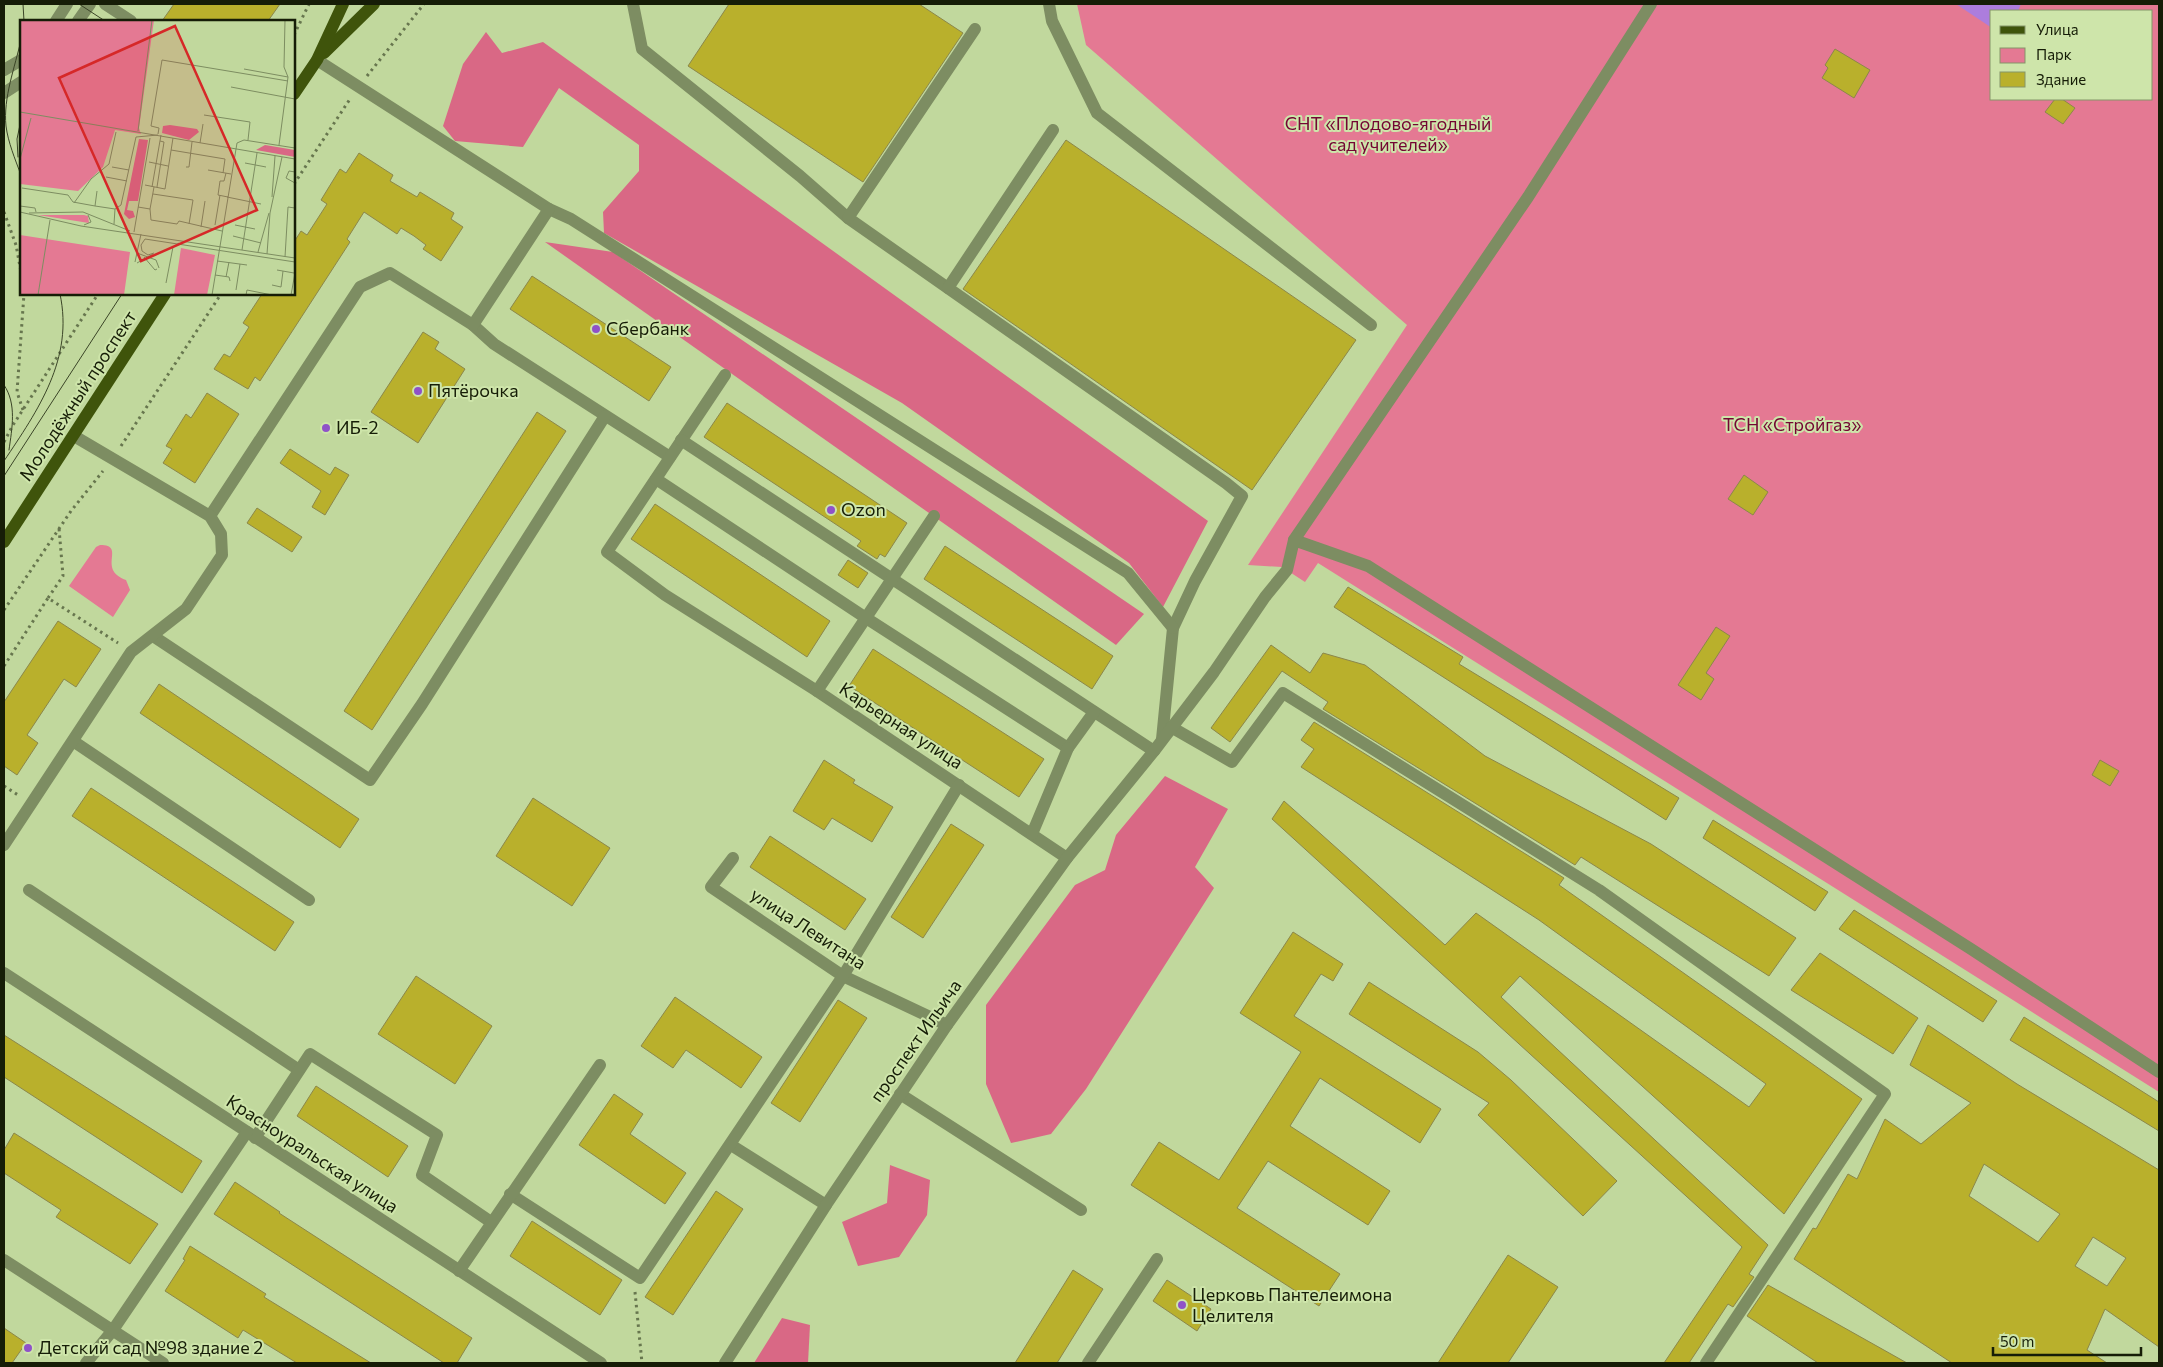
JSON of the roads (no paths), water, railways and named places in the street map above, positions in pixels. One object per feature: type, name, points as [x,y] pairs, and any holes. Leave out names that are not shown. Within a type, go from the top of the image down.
[{"type":"main road","points":[[295,93],[317,60],[343,4]]},
{"type":"main road","points":[[317,60],[374,4]]},
{"type":"main road","name":"Молодёжный проспект","points":[[4,542],[164,295]]},
{"type":"street","points":[[57,20],[67,4]]},
{"type":"street","points":[[79,20],[90,4]]},
{"type":"street","points":[[105,4],[129,20]]},
{"type":"street","points":[[633,4],[642,49],[792,170],[848,218],[1242,496],[1195,581],[1173,628],[1158,746],[1094,712],[681,440]]},
{"type":"street","points":[[1049,4],[1052,21],[1097,113],[1371,326]]},
{"type":"street","points":[[1651,4],[1528,197],[1294,540],[1368,566],[1962,944],[2159,1072]]},
{"type":"street","points":[[848,218],[975,29]]},
{"type":"street","points":[[317,60],[549,209],[580,224],[1128,573],[1173,628]]},
{"type":"street","points":[[4,70],[20,61]]},
{"type":"street","points":[[4,93],[20,83]]},
{"type":"street","points":[[948,288],[1053,130]]},
{"type":"street","points":[[473,326],[549,209]]},
{"type":"street","points":[[210,516],[360,287],[390,273],[473,326],[494,344],[670,457]]},
{"type":"street","points":[[725,375],[607,552],[665,595],[817,691]]},
{"type":"street","points":[[153,636],[370,780],[422,704],[605,416]]},
{"type":"street","points":[[4,845],[131,652],[186,609],[222,555],[221,534],[210,516],[74,436]]},
{"type":"street","points":[[656,479],[866,618],[1068,748]]},
{"type":"street","name":"Карьерная улица","points":[[934,516],[817,691],[1067,858]]},
{"type":"street","name":"проспект Ильича","points":[[725,1363],[826,1205],[947,1025],[1067,858],[1158,746],[1214,672],[1265,597],[1287,570],[1294,540]]},
{"type":"street","points":[[1171,727],[1232,762],[1283,693],[1599,890],[1885,1094],[1706,1363]]},
{"type":"street","points":[[1032,834],[1068,748],[1094,712]]},
{"type":"street","points":[[72,741],[309,900]]},
{"type":"street","points":[[510,1194],[640,1278],[843,976],[959,785]]},
{"type":"street","name":"улица Левитана","points":[[733,858],[711,886],[843,976],[947,1025]]},
{"type":"street","points":[[29,890],[299,1070]]},
{"type":"street","name":"Красноуральская улица","points":[[4,973],[601,1363]]},
{"type":"street","points":[[86,1363],[113,1330],[310,1054],[437,1135],[422,1174],[491,1222]]},
{"type":"street","points":[[459,1270],[600,1065]]},
{"type":"street","points":[[900,1094],[1082,1210]]},
{"type":"street","points":[[731,1145],[826,1205]]},
{"type":"street","points":[[1088,1363],[1157,1259]]},
{"type":"street","points":[[4,1260],[163,1363]]},
{"type":"tram line","points":[[23,4],[24,20]]},
{"type":"tram line","points":[[79,4],[103,20]]},
{"type":"tram line","points":[[20,44],[6,105],[8,138],[20,172]]},
{"type":"tram line","points":[[18,157],[17,139],[20,125]]},
{"type":"tram line","points":[[4,461],[29,423],[50,383],[62,340],[63,318],[60,295]]},
{"type":"tram line","points":[[4,476],[121,295]]},
{"type":"tram line","points":[[4,385],[11,400],[12,408],[9,450]]},
{"type":"place","name":"Сбербанк","points":[[596,329]]},
{"type":"place","name":"Пятёрочка","points":[[418,391]]},
{"type":"place","name":"ИБ-2","points":[[326,428]]},
{"type":"place","name":"Ozon","points":[[831,510]]},
{"type":"place","name":"Церковь Пантелеимона Целителя","points":[[1182,1305]]},
{"type":"place","name":"Детский сад №98 здание 2","points":[[28,1348]]},
{"type":"park label","name":"СНТ «Плодово-ягодный сад учителей»","points":[[1388,134]]},
{"type":"park label","name":"ТСН «Стройгаз»","points":[[1792,425]]}]
